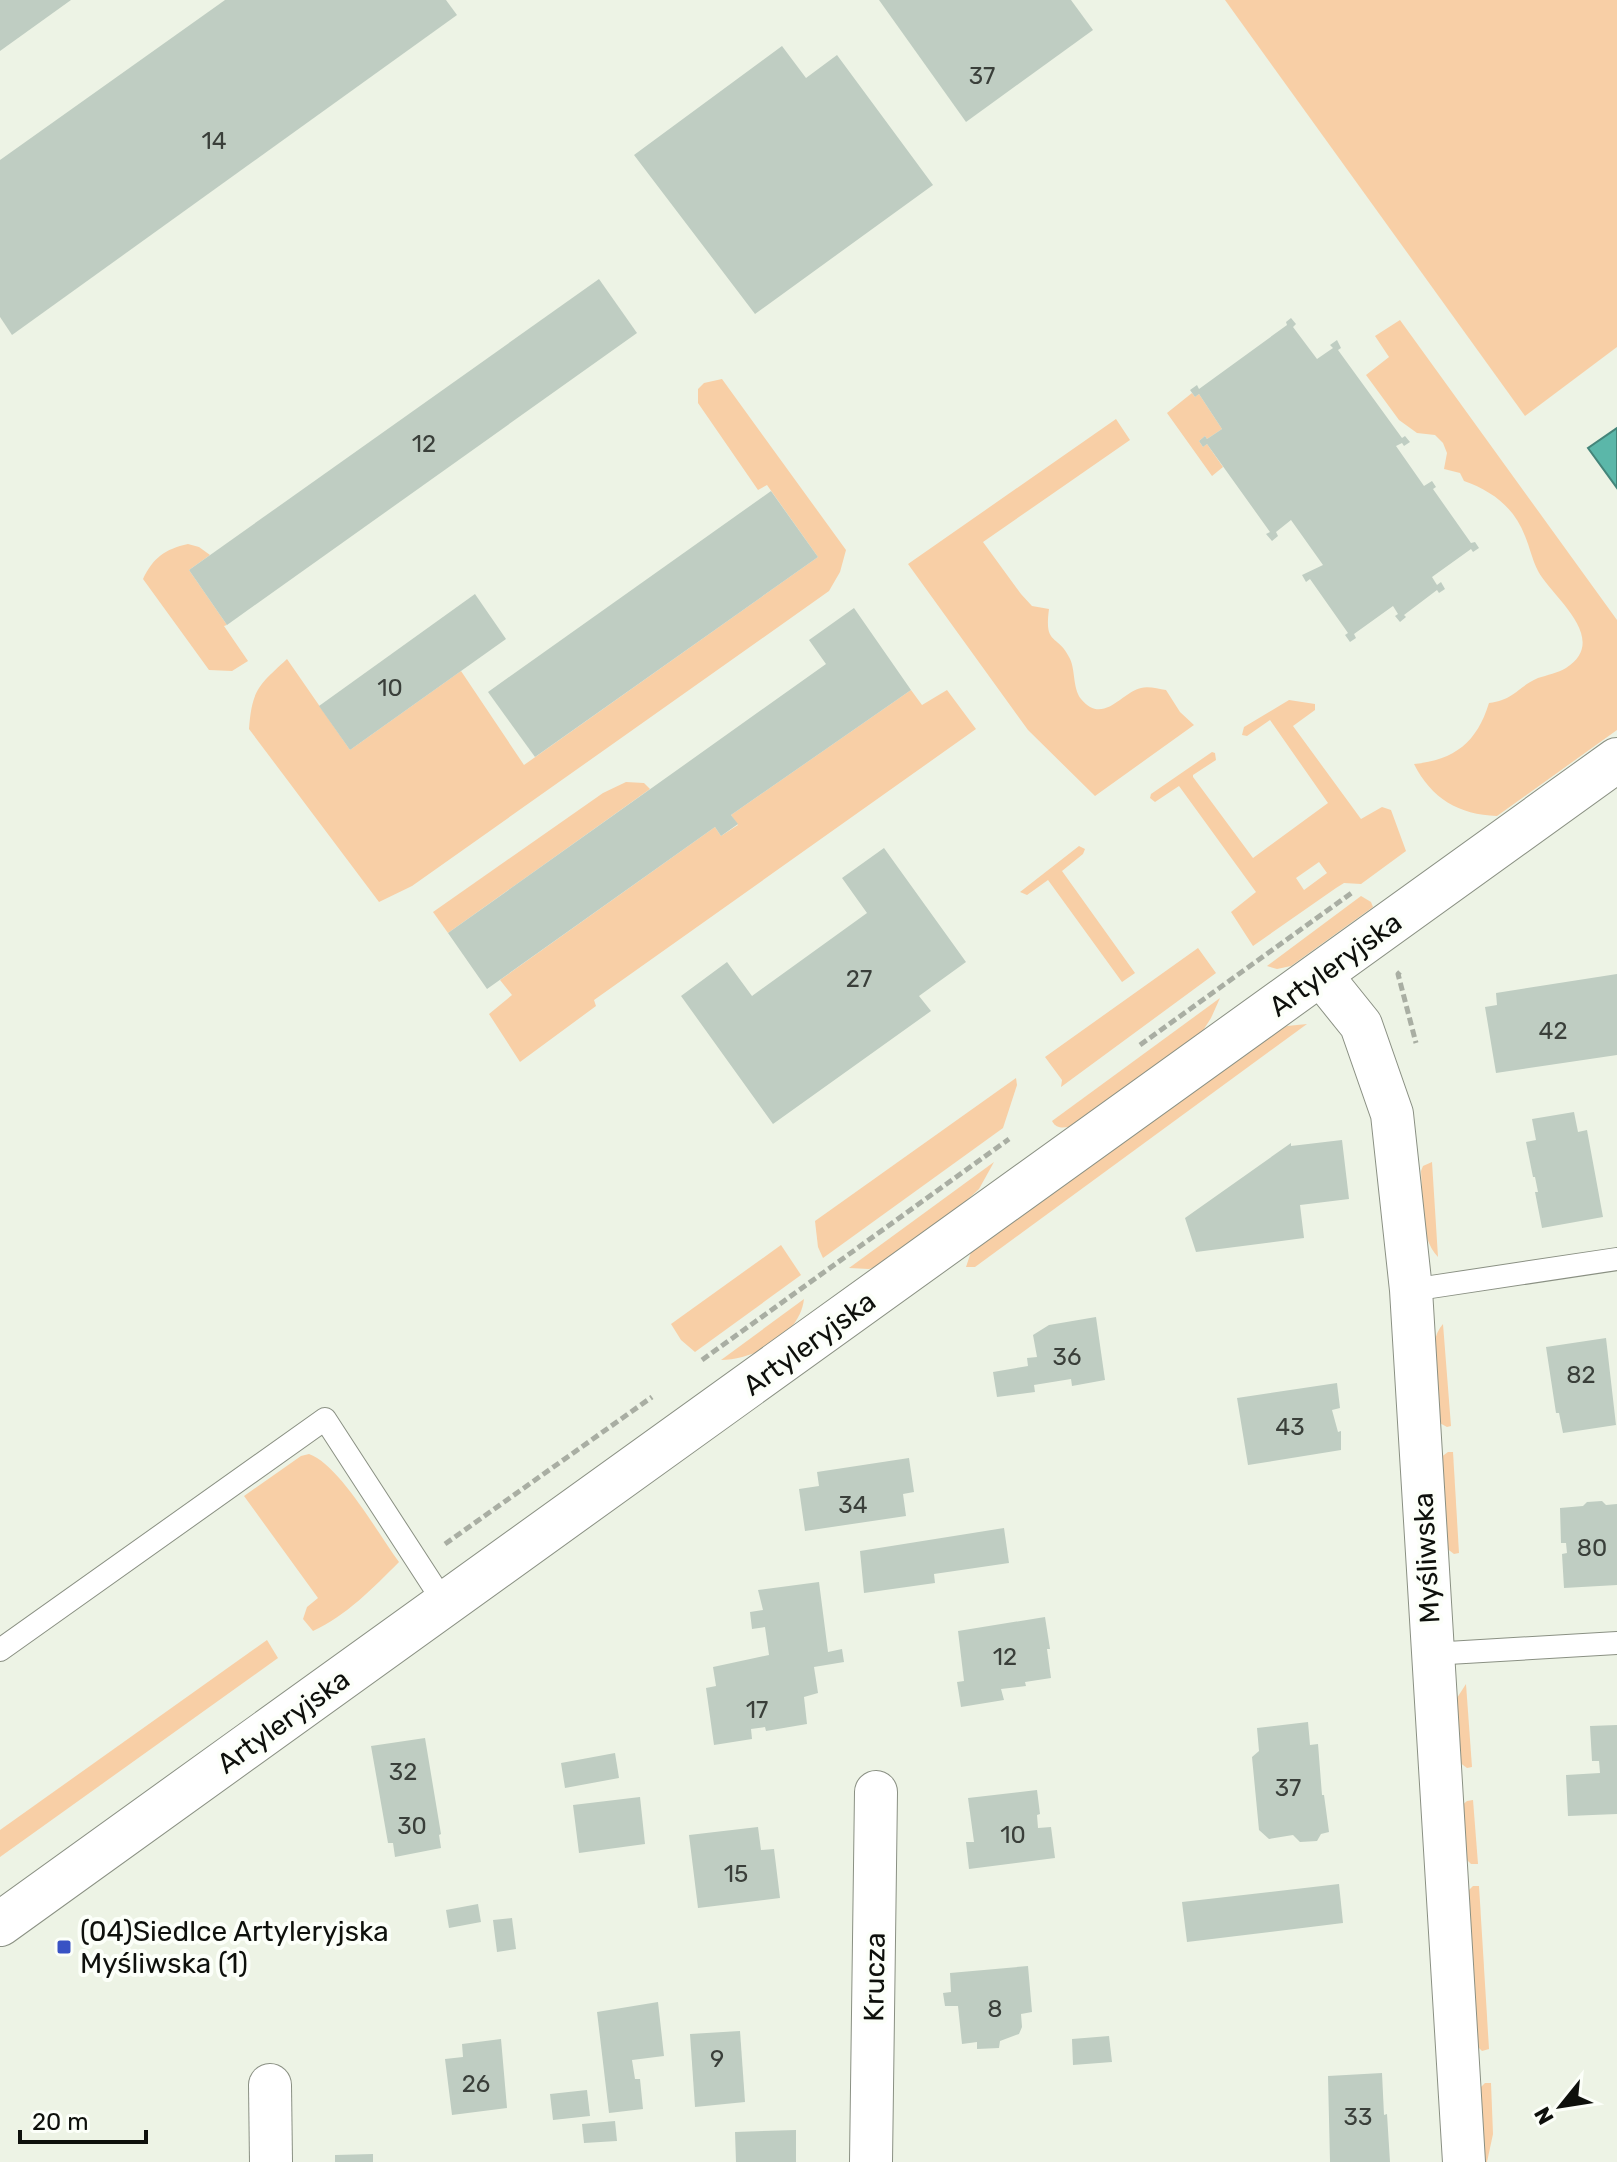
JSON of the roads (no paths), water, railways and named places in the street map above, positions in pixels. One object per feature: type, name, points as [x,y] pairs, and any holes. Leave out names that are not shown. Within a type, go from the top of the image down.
[{"type":"street","name":"Artyleryjska","points":[[0,1924],[1617,760]]},
{"type":"street","name":"Myśliwska","points":[[1320,974],[1361,1025],[1392,1114],[1411,1290],[1464,2162]]},
{"type":"street","name":"Krucza","points":[[871,2162],[876,1792]]},
{"type":"street","points":[[270,2085],[271,2162]]},
{"type":"lane","points":[[1411,1290],[1617,1259]]},
{"type":"lane","points":[[0,1650],[325,1419],[445,1604]]},
{"type":"lane","points":[[1431,1654],[1617,1643]]},
{"type":"water","points":[[1617,428],[1617,488],[1588,448]]},
{"type":"place","name":"(04)Siedlce Artyleryjska Myśliwska (1)","points":[[64,1947]]}]
